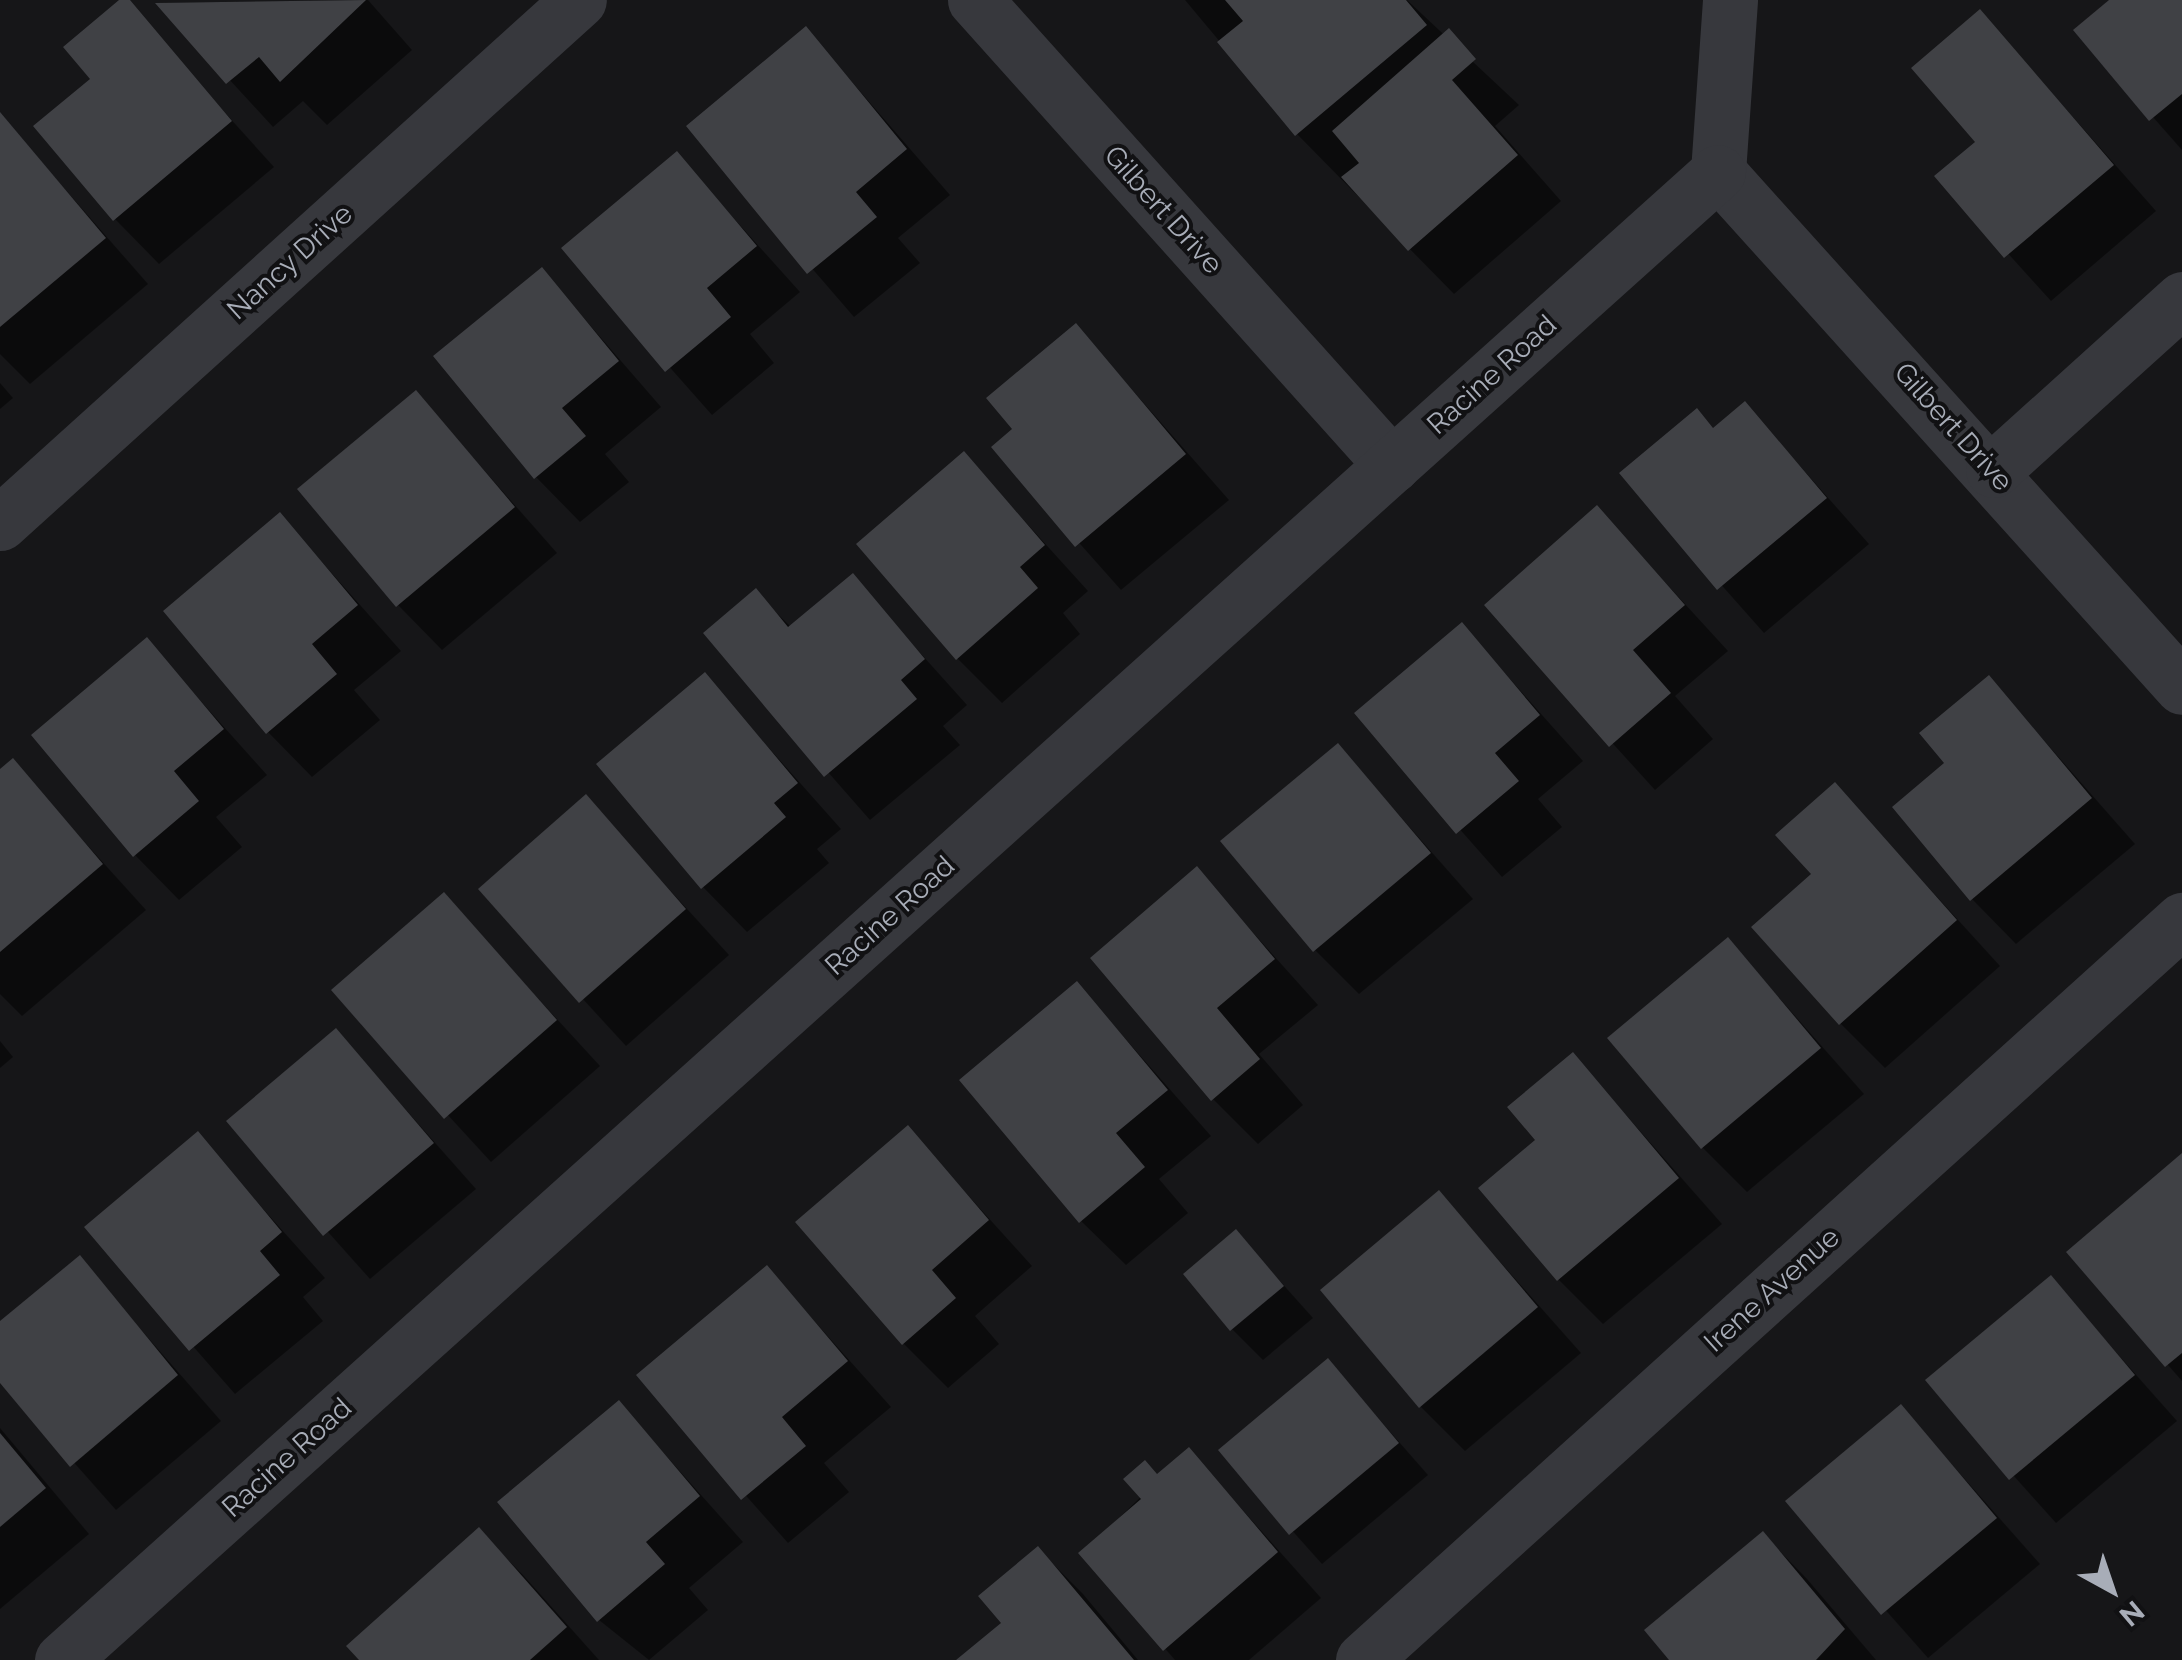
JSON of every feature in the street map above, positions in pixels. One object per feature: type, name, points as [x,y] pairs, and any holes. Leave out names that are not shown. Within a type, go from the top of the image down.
[{"type":"street","name":"Nancy Drive","points":[[0,524],[579,0]]},
{"type":"street","name":"Gilbert Drive","points":[[975,0],[1392,465]]},
{"type":"street","points":[[1718,172],[1730,0]]},
{"type":"street","name":"Gilbert Drive","points":[[1718,172],[1993,470],[2182,687]]},
{"type":"street","name":"Racine Road","points":[[62,1660],[1718,172]]},
{"type":"street","points":[[1993,470],[2182,299]]},
{"type":"street","name":"Irene Avenue","points":[[1363,1660],[2182,920]]},
{"type":"building","points":[[119,0],[130,0],[232,121],[113,221],[33,126],[90,79],[63,47]]},
{"type":"building","points":[[366,0],[280,82],[259,57],[226,84],[155,3]]},
{"type":"building","points":[[1225,0],[1406,0],[1427,25],[1295,136],[1217,42],[1243,21]]},
{"type":"building","points":[[2109,0],[2182,0],[2182,94],[2149,121],[2073,30]]},
{"type":"building","points":[[1980,9],[2114,165],[2004,258],[1934,176],[1975,142],[1911,68]]},
{"type":"building","points":[[806,26],[907,149],[856,192],[877,217],[807,274],[686,126]]},
{"type":"building","points":[[1449,28],[1476,59],[1452,80],[1518,155],[1408,251],[1341,177],[1359,163],[1332,131]]},
{"type":"building","points":[[0,112],[106,238],[0,327]]},
{"type":"building","points":[[677,151],[757,246],[707,288],[731,317],[665,372],[561,248]]},
{"type":"building","points":[[542,267],[619,361],[562,408],[586,436],[534,479],[433,356]]},
{"type":"building","points":[[1076,323],[1186,454],[1075,547],[991,447],[1012,429],[986,398]]},
{"type":"building","points":[[416,390],[515,507],[396,607],[297,489]]},
{"type":"building","points":[[1745,401],[1827,498],[1717,590],[1619,473],[1697,408],[1713,428]]},
{"type":"building","points":[[964,451],[1045,545],[1020,567],[1038,588],[956,660],[856,544]]},
{"type":"building","points":[[1597,505],[1685,605],[1633,650],[1671,693],[1609,747],[1484,605]]},
{"type":"building","points":[[280,512],[358,605],[312,644],[337,674],[266,734],[163,611]]},
{"type":"building","points":[[853,573],[925,659],[901,680],[917,699],[824,777],[703,633],[756,588],[788,627]]},
{"type":"building","points":[[1462,622],[1540,715],[1495,753],[1519,781],[1456,834],[1354,713]]},
{"type":"building","points":[[147,637],[224,729],[174,771],[199,801],[133,857],[31,735]]},
{"type":"building","points":[[705,672],[798,783],[774,803],[786,817],[701,889],[596,764]]},
{"type":"building","points":[[1989,675],[2092,798],[1970,901],[1892,807],[1944,763],[1919,733]]},
{"type":"building","points":[[1338,743],[1431,853],[1313,952],[1220,841]]},
{"type":"building","points":[[13,758],[103,864],[0,952],[0,769]]},
{"type":"building","points":[[1835,782],[1957,920],[1839,1025],[1751,927],[1811,874],[1775,835]]},
{"type":"building","points":[[586,794],[686,909],[579,1003],[478,889]]},
{"type":"building","points":[[1197,866],[1275,959],[1217,1008],[1260,1059],[1211,1101],[1090,958]]},
{"type":"building","points":[[444,892],[557,1020],[444,1119],[331,990]]},
{"type":"building","points":[[1728,937],[1821,1048],[1701,1149],[1607,1038]]},
{"type":"building","points":[[1077,981],[1168,1090],[1116,1133],[1145,1167],[1079,1223],[959,1080]]},
{"type":"building","points":[[336,1028],[434,1143],[323,1236],[226,1121]]},
{"type":"building","points":[[1573,1052],[1679,1178],[1557,1281],[1478,1188],[1535,1140],[1507,1107]]},
{"type":"building","points":[[908,1125],[989,1220],[932,1270],[956,1298],[902,1345],[795,1222]]},
{"type":"building","points":[[198,1131],[282,1232],[260,1251],[280,1275],[189,1351],[84,1227]]},
{"type":"building","points":[[2182,1153],[2182,1353],[2165,1367],[2066,1252]]},
{"type":"building","points":[[1439,1190],[1538,1307],[1419,1408],[1320,1290]]},
{"type":"building","points":[[1236,1229],[1284,1286],[1230,1331],[1183,1274]]},
{"type":"building","points":[[80,1255],[178,1375],[70,1467],[0,1383],[0,1321]]},
{"type":"building","points":[[767,1265],[848,1361],[782,1417],[806,1446],[741,1500],[636,1375]]},
{"type":"building","points":[[2051,1275],[2135,1375],[2009,1480],[1925,1380]]},
{"type":"building","points":[[1328,1358],[1399,1443],[1289,1535],[1218,1450]]},
{"type":"building","points":[[619,1400],[700,1496],[646,1542],[665,1564],[597,1622],[497,1502]]},
{"type":"building","points":[[1901,1404],[1997,1518],[1881,1615],[1785,1501]]},
{"type":"building","points":[[0,1433],[46,1488],[0,1527]]},
{"type":"building","points":[[1189,1447],[1278,1552],[1163,1651],[1078,1553],[1141,1499],[1123,1479],[1145,1460],[1157,1474]]},
{"type":"building","points":[[479,1527],[567,1627],[530,1660],[359,1660],[346,1646]]},
{"type":"building","points":[[1763,1531],[1845,1629],[1816,1660],[1669,1660],[1644,1630]]},
{"type":"building","points":[[1038,1546],[1134,1660],[956,1660],[1001,1623],[978,1596]]}]
